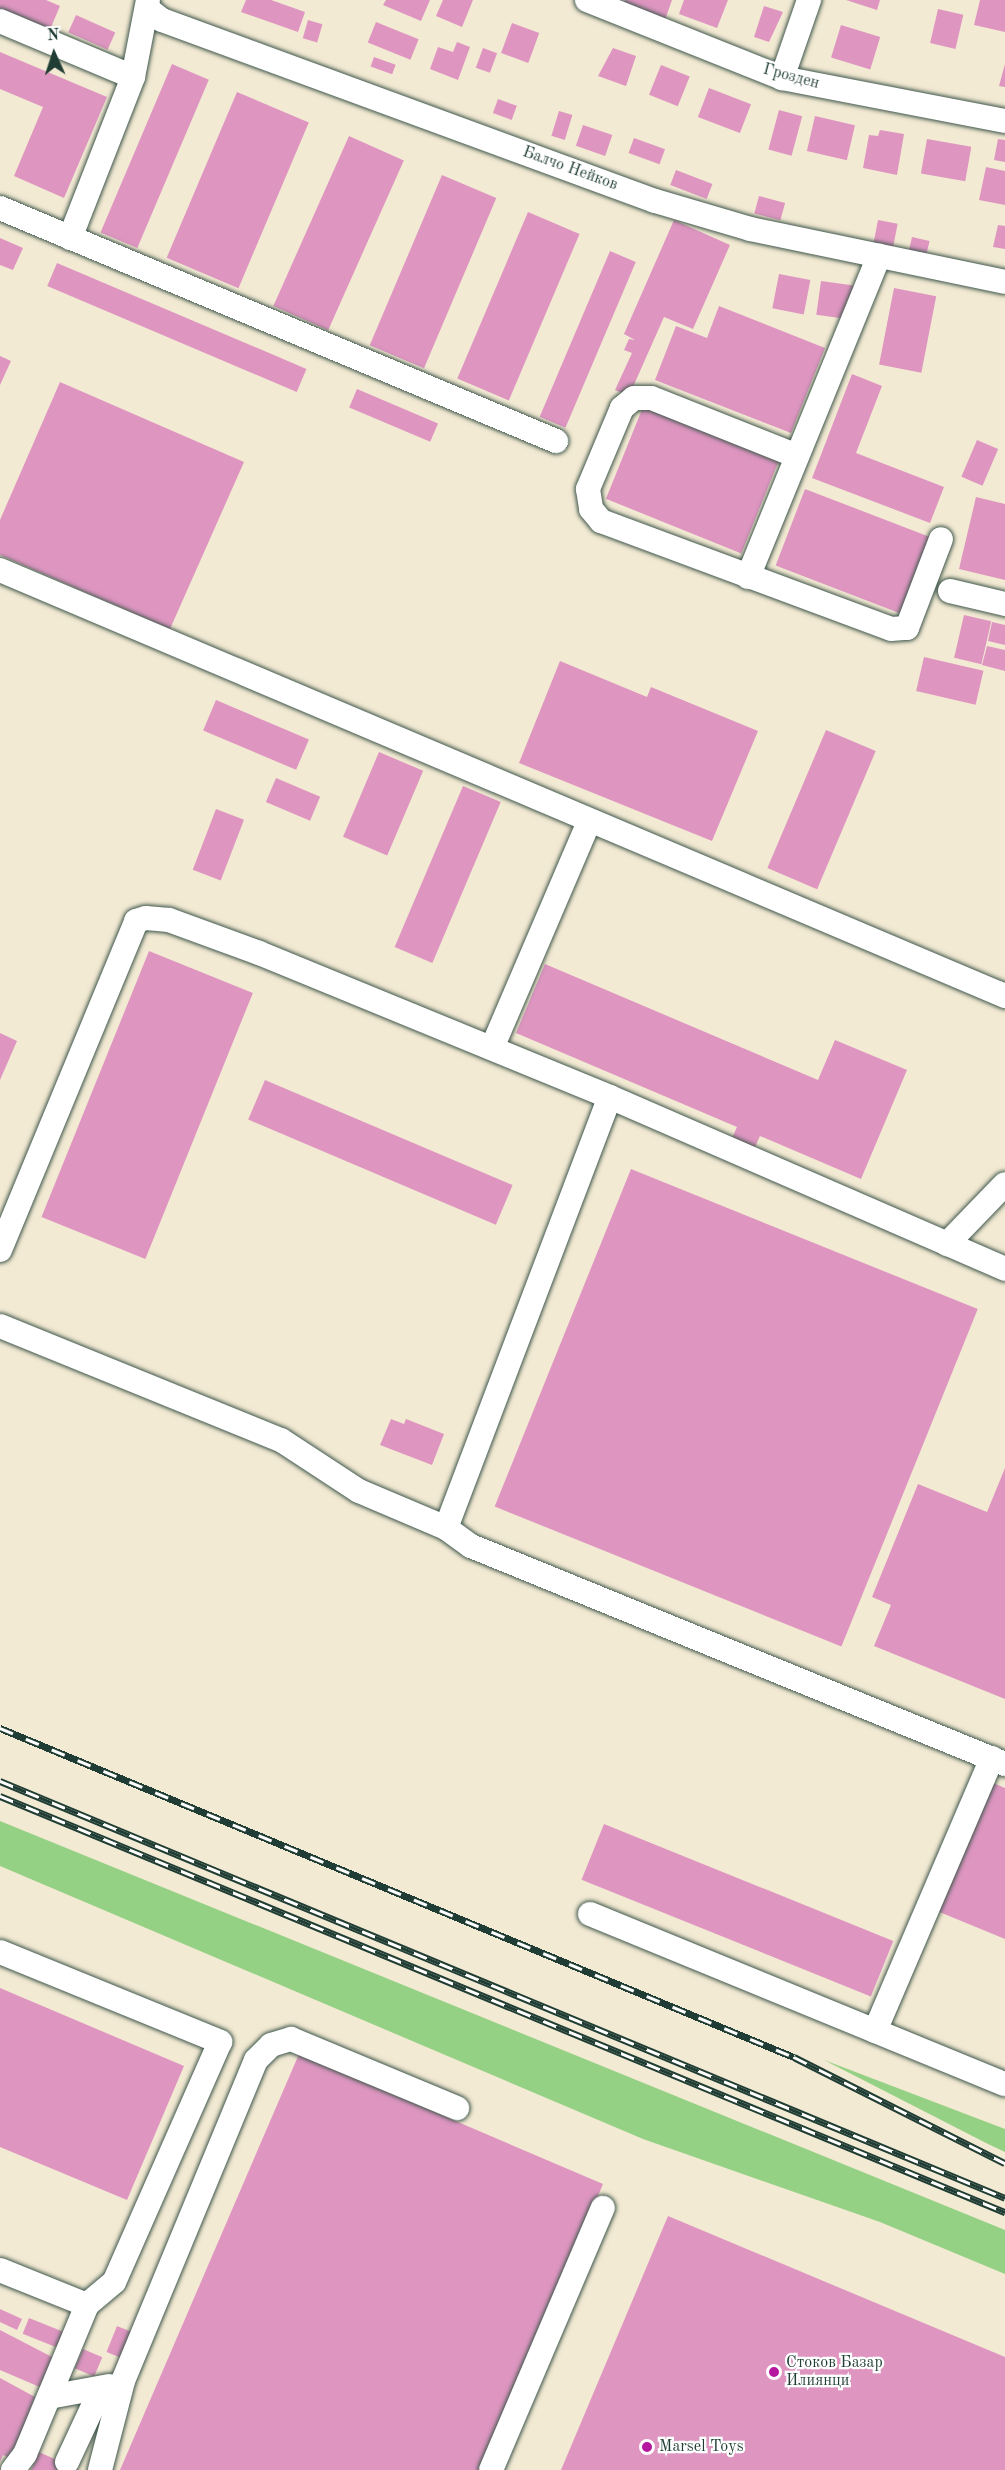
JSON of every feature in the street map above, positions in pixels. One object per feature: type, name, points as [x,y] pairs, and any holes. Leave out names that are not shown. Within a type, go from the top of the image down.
[{"type":"street","name":"Грозден","points":[[587,0],[782,78],[1005,121]]},
{"type":"street","points":[[782,78],[808,0]]},
{"type":"street","points":[[70,238],[133,77],[149,5]]},
{"type":"street","name":"Балчо Нейков","points":[[149,5],[162,20],[655,201],[750,229],[1005,282]]},
{"type":"street","points":[[0,21],[133,77]]},
{"type":"street","points":[[0,208],[556,441]]},
{"type":"street","points":[[748,577],[879,256]]},
{"type":"street","points":[[797,456],[651,398],[634,398],[622,408],[588,489],[591,508],[601,521],[891,629],[907,628],[941,539]]},
{"type":"street","points":[[0,570],[588,824],[1005,996]]},
{"type":"street","points":[[950,591],[1005,604]]},
{"type":"street","points":[[492,1048],[588,824]]},
{"type":"street","points":[[0,1250],[136,921],[169,920],[610,1097],[1005,1269]]},
{"type":"street","points":[[446,1528],[610,1097]]},
{"type":"street","points":[[947,1244],[1005,1184]]},
{"type":"street","points":[[0,1326],[280,1440],[359,1491],[446,1528],[471,1546],[998,1761],[875,2031]]},
{"type":"street","points":[[590,1914],[1005,2084]]},
{"type":"street","points":[[0,1952],[220,2042],[114,2282],[87,2305],[49,2397],[13,2470]]},
{"type":"street","points":[[67,2462],[112,2385],[256,2060],[271,2045],[291,2039],[457,2108]]},
{"type":"street","points":[[491,2470],[603,2208]]},
{"type":"street","points":[[0,2270],[87,2305]]},
{"type":"street","points":[[49,2397],[112,2385]]},
{"type":"street","points":[[100,2470],[112,2385]]},
{"type":"green space","points":[[0,1821],[1005,2230],[1005,2274],[880,2222],[643,2139],[0,1866]]},
{"type":"green space","points":[[824,2060],[1005,2129],[1005,2152],[988,2144]]},
{"type":"building","points":[[0,0],[46,0],[60,6],[49,32],[0,11]]},
{"type":"building","points":[[246,0],[271,0],[305,12],[298,32],[241,12]]},
{"type":"building","points":[[386,0],[430,0],[421,21],[383,5]]},
{"type":"building","points":[[443,0],[473,0],[462,27],[436,16]]},
{"type":"building","points":[[625,0],[672,0],[665,20],[624,5]]},
{"type":"building","points":[[684,0],[728,0],[717,28],[679,14]]},
{"type":"building","points":[[846,0],[880,0],[877,10]]},
{"type":"building","points":[[980,0],[1005,0],[1005,32],[974,25]]},
{"type":"building","points":[[764,6],[783,12],[769,42],[754,37]]},
{"type":"building","points":[[938,9],[963,15],[955,49],[930,43]]},
{"type":"building","points":[[76,15],[115,32],[108,50],[68,32]]},
{"type":"building","points":[[308,20],[322,24],[317,42],[303,38]]},
{"type":"building","points":[[376,22],[419,39],[410,60],[368,42]]},
{"type":"building","points":[[512,23],[539,33],[528,63],[501,53]]},
{"type":"building","points":[[841,25],[880,37],[870,70],[831,58]]},
{"type":"building","points":[[457,42],[470,47],[458,80],[430,69],[438,47],[453,52]]},
{"type":"building","points":[[483,48],[497,53],[490,73],[476,68]]},
{"type":"building","points":[[613,48],[636,56],[626,86],[598,76]]},
{"type":"building","points":[[0,52],[107,97],[64,198],[14,176],[43,107],[0,89]]},
{"type":"building","points":[[374,57],[396,65],[392,74],[371,66]]},
{"type":"building","points":[[172,64],[209,80],[137,248],[100,232]]},
{"type":"building","points":[[1005,64],[1005,87],[999,86]]},
{"type":"building","points":[[661,65],[690,77],[678,106],[649,95]]},
{"type":"building","points":[[709,88],[751,104],[740,133],[698,117]]},
{"type":"building","points":[[237,92],[309,122],[238,288],[167,258]]},
{"type":"building","points":[[498,99],[517,106],[512,120],[493,113]]},
{"type":"building","points":[[779,110],[802,116],[792,156],[768,150]]},
{"type":"building","points":[[559,111],[572,115],[565,140],[551,136]]},
{"type":"building","points":[[815,116],[855,125],[847,160],[807,151]]},
{"type":"building","points":[[583,125],[612,135],[605,156],[576,146]]},
{"type":"building","points":[[880,130],[904,134],[897,175],[863,168],[869,135],[878,136]]},
{"type":"building","points":[[349,136],[404,160],[328,330],[273,306]]},
{"type":"building","points":[[634,138],[665,149],[660,164],[629,153]]},
{"type":"building","points":[[927,139],[971,147],[965,181],[921,173]]},
{"type":"building","points":[[998,139],[1005,140],[1005,162],[994,160]]},
{"type":"building","points":[[986,167],[1005,171],[1005,205],[979,200]]},
{"type":"building","points":[[676,170],[712,184],[707,199],[670,185]]},
{"type":"building","points":[[442,175],[496,198],[424,368],[370,345]]},
{"type":"building","points":[[759,196],[785,203],[780,220],[754,213]]},
{"type":"building","points":[[528,212],[580,234],[509,400],[457,379]]},
{"type":"building","points":[[674,220],[730,245],[693,329],[664,317],[629,396],[615,390],[632,353],[624,350],[629,339],[635,340],[624,334]]},
{"type":"building","points":[[878,220],[898,224],[893,246],[874,243]]},
{"type":"building","points":[[998,225],[1005,226],[1005,249],[993,247]]},
{"type":"building","points":[[912,237],[930,241],[926,257],[908,253]]},
{"type":"building","points":[[0,238],[23,248],[13,270],[0,265]]},
{"type":"building","points":[[610,251],[636,262],[565,428],[540,417]]},
{"type":"building","points":[[57,263],[306,369],[297,392],[47,286]]},
{"type":"building","points":[[779,274],[810,280],[804,314],[772,308]]},
{"type":"building","points":[[821,281],[856,286],[851,320],[816,315]]},
{"type":"building","points":[[894,288],[936,296],[921,373],[879,365]]},
{"type":"building","points":[[719,306],[825,348],[791,433],[655,380],[676,326],[707,338]]},
{"type":"building","points":[[0,356],[11,361],[0,385]]},
{"type":"building","points":[[852,374],[882,386],[856,453],[944,487],[930,523],[812,478]]},
{"type":"building","points":[[60,382],[244,462],[170,629],[0,555],[0,520]]},
{"type":"building","points":[[357,389],[438,423],[430,442],[349,407]]},
{"type":"building","points":[[643,407],[778,462],[741,553],[606,499]]},
{"type":"building","points":[[977,440],[998,449],[983,486],[961,477]]},
{"type":"building","points":[[805,489],[936,539],[906,616],[776,566]]},
{"type":"building","points":[[976,497],[1005,504],[1005,580],[959,569]]},
{"type":"building","points":[[964,615],[991,621],[981,664],[954,658]]},
{"type":"building","points":[[992,622],[1005,625],[1005,645],[988,641]]},
{"type":"building","points":[[987,646],[1005,650],[1005,671],[982,665]]},
{"type":"building","points":[[924,657],[983,671],[976,705],[916,691]]},
{"type":"building","points":[[560,661],[647,697],[651,687],[758,731],[712,841],[519,763]]},
{"type":"building","points":[[216,700],[309,739],[296,770],[203,730]]},
{"type":"building","points":[[826,730],[876,751],[817,889],[767,868]]},
{"type":"building","points":[[379,752],[423,771],[387,855],[343,837]]},
{"type":"building","points":[[276,778],[320,797],[310,821],[266,802]]},
{"type":"building","points":[[463,786],[501,802],[432,963],[395,947]]},
{"type":"building","points":[[216,809],[244,820],[221,880],[193,870]]},
{"type":"building","points":[[149,951],[253,993],[145,1259],[41,1217]]},
{"type":"building","points":[[545,964],[818,1080],[835,1040],[907,1070],[861,1179],[760,1136],[755,1147],[732,1138],[737,1127],[516,1033]]},
{"type":"building","points":[[0,1033],[17,1041],[0,1080]]},
{"type":"building","points":[[265,1080],[513,1185],[496,1225],[248,1120]]},
{"type":"building","points":[[631,1169],[978,1309],[841,1647],[495,1506]]},
{"type":"building","points":[[391,1419],[404,1424],[406,1419],[444,1434],[432,1465],[380,1445]]},
{"type":"building","points":[[1005,1468],[1005,1699],[874,1646],[891,1605],[872,1597],[918,1484],[987,1512]]},
{"type":"building","points":[[991,1782],[1005,1788],[1005,1939],[937,1911]]},
{"type":"building","points":[[604,1824],[893,1941],[871,1997],[582,1880]]},
{"type":"building","points":[[0,1988],[184,2066],[127,2200],[0,2147]]},
{"type":"building","points":[[299,2054],[603,2184],[482,2470],[120,2470]]},
{"type":"building","name":"Стоков Базар Илиянци","points":[[668,2216],[1005,2357],[1005,2470],[561,2470]]},
{"type":"building","points":[[0,2309],[22,2319],[17,2330],[0,2322]]},
{"type":"building","points":[[29,2318],[63,2332],[57,2348],[23,2334]]},
{"type":"building","points":[[117,2326],[134,2333],[123,2359],[107,2352]]},
{"type":"building","points":[[0,2330],[54,2358],[42,2388],[0,2370]]},
{"type":"building","points":[[83,2349],[102,2357],[94,2377],[75,2368]]},
{"type":"building","points":[[0,2378],[35,2397],[12,2459],[3,2455],[0,2462]]},
{"type":"building","points":[[39,2452],[79,2470],[31,2470]]},
{"type":"railway","points":[[0,1728],[794,2057],[1005,2163]]},
{"type":"railway","points":[[0,1781],[1005,2198]]},
{"type":"railway","points":[[0,1796],[1005,2212]]},
{"type":"place","name":"Стоков Базар Илиянци","points":[[774,2372]]},
{"type":"place","name":"Marsel Toys","points":[[647,2447]]}]
